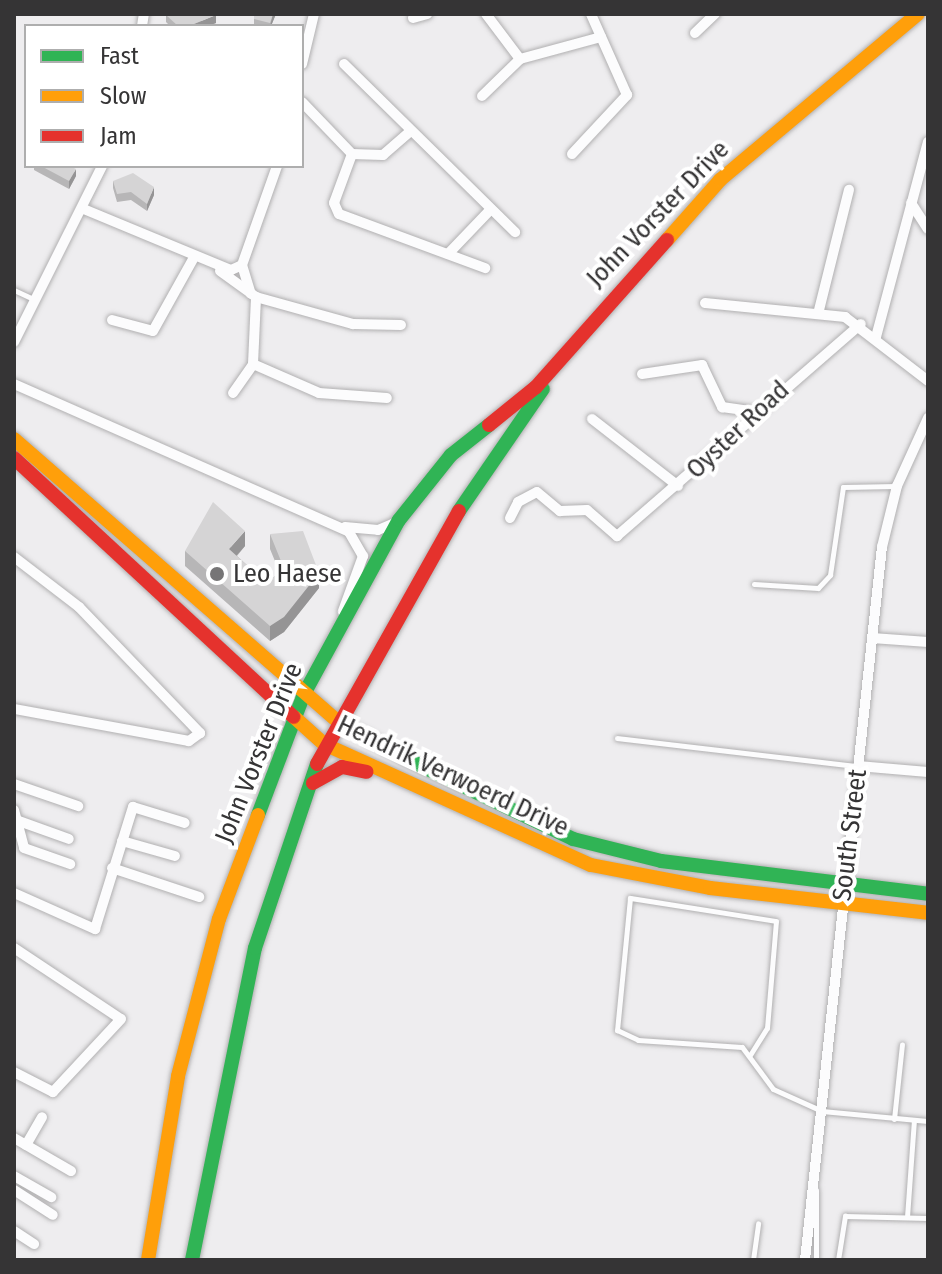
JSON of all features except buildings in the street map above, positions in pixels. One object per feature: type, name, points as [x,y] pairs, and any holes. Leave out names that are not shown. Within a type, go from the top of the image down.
[{"type":"main road","name":"John Vorster Drive","points":[[148,1260],[198,988],[304,694],[399,520],[451,455],[536,387],[720,180],[918,14]]},
{"type":"main road","name":"John Vorster Drive","points":[[192,1260],[238,1012],[324,744],[463,503],[605,311],[769,142],[928,16]]},
{"type":"main road","name":"Hendrik Verwoerd Drive","points":[[14,439],[337,721],[573,839],[661,861],[928,894]]},
{"type":"main road","name":"Hendrik Verwoerd Drive","points":[[14,458],[324,744],[532,844],[638,877],[841,906],[928,913]]},
{"type":"main road","points":[[313,784],[350,768],[463,812]]},
{"type":"street","points":[[304,56],[314,14]]},
{"type":"street","points":[[413,18],[427,14]]},
{"type":"street","points":[[486,14],[520,59]]},
{"type":"street","points":[[572,154],[627,95],[591,14]]},
{"type":"street","points":[[695,33],[715,14]]},
{"type":"street","points":[[482,96],[520,59],[601,37]]},
{"type":"street","points":[[344,64],[515,232]]},
{"type":"street","points":[[304,104],[352,154],[383,155],[411,131]]},
{"type":"street","points":[[876,337],[928,142]]},
{"type":"street","points":[[352,154],[334,203],[339,214],[485,268]]},
{"type":"street","points":[[14,342],[86,210],[101,168]]},
{"type":"street","points":[[233,393],[253,364],[253,295],[242,265],[276,168]]},
{"type":"street","points":[[819,310],[849,190]]},
{"type":"street","points":[[911,203],[928,229]]},
{"type":"street","points":[[448,254],[491,209]]},
{"type":"street","points":[[86,210],[220,271],[253,295],[353,324],[401,325]]},
{"type":"street","points":[[112,320],[153,331],[193,259]]},
{"type":"street","points":[[220,271],[242,265]]},
{"type":"street","points":[[705,303],[819,310],[845,317],[861,324],[928,381]]},
{"type":"street","name":"Oyster Road","points":[[510,518],[518,502],[537,492],[560,511],[587,510],[617,536],[861,324]]},
{"type":"street","points":[[253,364],[319,393],[387,398]]},
{"type":"street","points":[[642,374],[702,365],[722,407],[757,412]]},
{"type":"street","points":[[14,384],[354,536],[363,556],[327,653]]},
{"type":"street","name":"South Street","points":[[805,1260],[872,638],[897,486],[928,418]]},
{"type":"street","points":[[592,419],[678,486]]},
{"type":"street","points":[[335,525],[378,530],[399,520]]},
{"type":"street","points":[[14,557],[79,607],[200,733],[187,741],[14,709]]},
{"type":"street","points":[[872,638],[928,642]]},
{"type":"street","points":[[858,766],[928,772]]},
{"type":"street","points":[[14,784],[78,806]]},
{"type":"street","points":[[14,893],[95,929],[133,807],[185,823]]},
{"type":"street","points":[[15,815],[69,839]]},
{"type":"street","points":[[15,815],[24,848],[70,864]]},
{"type":"street","points":[[122,841],[175,856]]},
{"type":"street","points":[[112,868],[199,897]]},
{"type":"street","points":[[14,948],[121,1019],[53,1092],[14,1072]]},
{"type":"street","points":[[26,1145],[42,1117]]},
{"type":"street","points":[[14,1138],[71,1171]]},
{"type":"street","points":[[14,1176],[51,1197]]},
{"type":"street","points":[[14,1190],[53,1215]]},
{"type":"street","points":[[14,1231],[34,1244]]},
{"type":"lane","points":[[14,290],[36,301]]},
{"type":"lane","points":[[14,314],[27,318]]},
{"type":"lane","points":[[754,584],[818,588],[830,575],[843,487],[897,486]]},
{"type":"lane","points":[[617,738],[858,766]]},
{"type":"lane","points":[[750,1055],[767,1028],[776,921],[630,898],[617,1030],[638,1040],[742,1047],[773,1089],[822,1111],[928,1121]]},
{"type":"lane","points":[[894,1119],[902,1044]]},
{"type":"lane","points":[[907,1217],[914,1120]]},
{"type":"lane","points":[[814,1185],[816,1260]]},
{"type":"lane","points":[[838,1260],[845,1216],[928,1218]]},
{"type":"lane","points":[[753,1260],[758,1223]]},
{"type":"traffic: fast","points":[[459,511],[543,389]]},
{"type":"traffic: fast","points":[[258,815],[304,694],[399,520],[451,455],[489,425]]},
{"type":"traffic: fast","points":[[407,759],[573,839],[661,861],[928,894]]},
{"type":"traffic: fast","points":[[192,1260],[255,948],[317,764]]},
{"type":"traffic: slow","points":[[667,240],[720,180],[918,14]]},
{"type":"traffic: slow","points":[[14,439],[337,721],[407,759]]},
{"type":"traffic: slow","points":[[294,717],[324,744],[591,865],[710,888],[928,913]]},
{"type":"traffic: slow","points":[[148,1260],[178,1076],[219,919],[258,815]]},
{"type":"traffic: jam","points":[[489,425],[536,387],[667,240]]},
{"type":"traffic: jam","points":[[14,458],[294,717]]},
{"type":"traffic: jam","points":[[317,764],[459,511]]},
{"type":"traffic: jam","points":[[313,783],[342,767],[367,772]]},
{"type":"place","name":"Leo Haese","points":[[217,574]]}]
